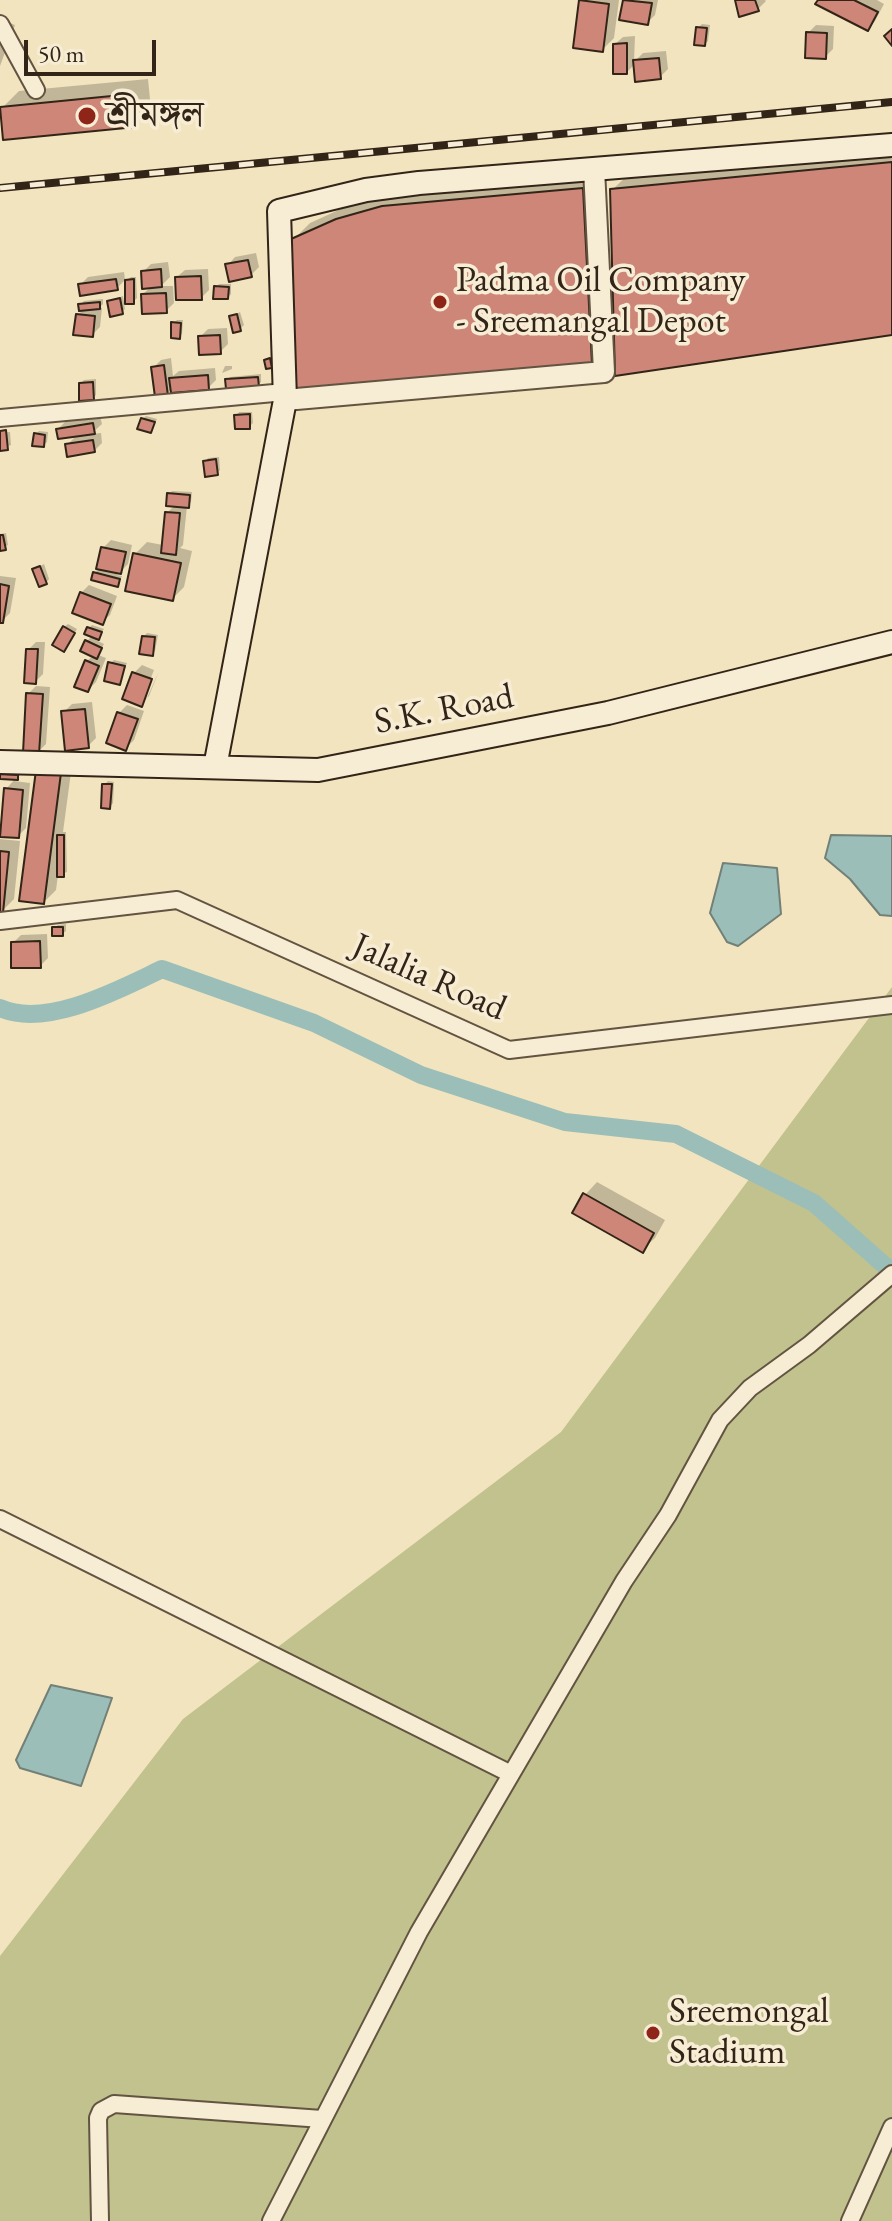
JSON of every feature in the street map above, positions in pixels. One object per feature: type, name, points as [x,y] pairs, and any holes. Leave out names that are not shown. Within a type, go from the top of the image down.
[{"type":"main road","points":[[215,767],[285,396],[279,211],[366,190],[892,145]]},
{"type":"main road","name":"S.K. Road","points":[[0,762],[318,770],[608,713],[892,642]]},
{"type":"street","points":[[0,24],[36,90]]},
{"type":"street","points":[[0,418],[604,372],[594,169]]},
{"type":"street","name":"Jalalia Road","points":[[0,921],[177,900],[509,1050],[892,1005]]},
{"type":"street","points":[[271,2221],[419,1932],[624,1581],[668,1515],[720,1420],[750,1388],[809,1345],[892,1274]]},
{"type":"street","points":[[0,1519],[511,1774]]},
{"type":"street","points":[[100,2221],[98,2118],[101,2111],[114,2104],[322,2119]]},
{"type":"street","points":[[850,2221],[892,2127]]},
{"type":"green space","points":[[892,987],[892,2221],[0,2221],[0,1956],[183,1719],[561,1432]]},
{"type":"water","points":[[831,835],[892,836],[892,916],[880,915],[850,879],[825,858]]},
{"type":"water","points":[[723,863],[777,868],[781,914],[738,946],[727,942],[710,913]]},
{"type":"water","points":[[51,1685],[112,1698],[81,1786],[20,1768],[16,1760]]},
{"type":"building","points":[[579,0],[609,4],[603,52],[573,48]]},
{"type":"building","points":[[623,0],[652,3],[648,25],[619,20]]},
{"type":"building","points":[[735,0],[755,0],[759,11],[739,17]]},
{"type":"building","points":[[818,0],[854,0],[878,12],[868,31],[815,4]]},
{"type":"building","points":[[696,27],[707,28],[705,46],[694,45]]},
{"type":"building","points":[[892,29],[892,46],[884,36]]},
{"type":"building","points":[[806,32],[827,33],[826,59],[805,58]]},
{"type":"building","points":[[627,43],[627,74],[613,74],[613,44]]},
{"type":"building","points":[[659,58],[661,79],[635,82],[633,60]]},
{"type":"building","points":[[132,94],[136,127],[3,140],[0,107]]},
{"type":"building","points":[[892,162],[892,335],[615,376],[610,189]]},
{"type":"building","name":"Padma Oil Company - Sreemangal Depot","points":[[583,188],[592,364],[292,392],[291,239],[336,219],[382,206]]},
{"type":"building","points":[[248,260],[252,277],[229,282],[225,264]]},
{"type":"building","points":[[161,269],[162,287],[142,289],[141,271]]},
{"type":"building","points":[[201,276],[202,300],[176,300],[175,277]]},
{"type":"building","points":[[116,279],[118,290],[80,296],[78,284]]},
{"type":"building","points":[[134,279],[134,304],[125,304],[125,280]]},
{"type":"building","points":[[214,286],[229,287],[228,299],[213,299]]},
{"type":"building","points":[[166,293],[167,313],[142,314],[141,294]]},
{"type":"building","points":[[120,298],[123,314],[110,317],[107,301]]},
{"type":"building","points":[[100,302],[100,309],[79,311],[78,304]]},
{"type":"building","points":[[76,314],[95,316],[93,337],[73,335]]},
{"type":"building","points":[[237,314],[241,331],[233,333],[229,316]]},
{"type":"building","points":[[171,322],[181,323],[180,339],[171,338]]},
{"type":"building","points":[[220,335],[221,354],[199,355],[198,336]]},
{"type":"building","points":[[270,358],[272,368],[266,369],[264,360]]},
{"type":"building","points":[[164,365],[168,396],[155,397],[151,367]]},
{"type":"building","points":[[208,375],[209,390],[171,393],[169,378]]},
{"type":"building","points":[[258,377],[259,387],[226,389],[225,379]]},
{"type":"building","points":[[93,382],[94,400],[79,401],[79,383]]},
{"type":"building","points":[[250,414],[250,429],[235,429],[234,415]]},
{"type":"building","points":[[141,418],[155,422],[151,433],[137,429]]},
{"type":"building","points":[[93,423],[95,434],[58,439],[56,429]]},
{"type":"building","points":[[6,430],[8,450],[0,451],[0,431]]},
{"type":"building","points":[[34,433],[45,435],[44,447],[32,446]]},
{"type":"building","points":[[93,440],[95,452],[67,457],[65,444]]},
{"type":"building","points":[[216,459],[218,475],[205,477],[203,461]]},
{"type":"building","points":[[167,493],[190,495],[189,508],[166,506]]},
{"type":"building","points":[[165,512],[180,513],[176,555],[161,553]]},
{"type":"building","points":[[0,535],[3,535],[6,550],[0,551]]},
{"type":"building","points":[[101,547],[126,552],[121,574],[96,569]]},
{"type":"building","points":[[133,553],[181,563],[173,601],[125,591]]},
{"type":"building","points":[[40,566],[47,584],[39,587],[32,569]]},
{"type":"building","points":[[93,572],[120,579],[118,587],[91,580]]},
{"type":"building","points":[[0,584],[9,586],[3,623],[0,623]]},
{"type":"building","points":[[80,592],[111,604],[103,625],[72,613]]},
{"type":"building","points":[[63,626],[75,633],[64,652],[52,645]]},
{"type":"building","points":[[87,627],[102,632],[99,640],[84,634]]},
{"type":"building","points":[[142,636],[155,637],[153,656],[139,654]]},
{"type":"building","points":[[85,640],[102,648],[97,659],[80,651]]},
{"type":"building","points":[[26,649],[38,649],[36,684],[24,683]]},
{"type":"building","points":[[85,660],[99,666],[88,692],[74,687]]},
{"type":"building","points":[[108,662],[125,666],[120,685],[104,681]]},
{"type":"building","points":[[132,672],[152,679],[142,707],[122,699]]},
{"type":"building","points":[[26,693],[43,694],[39,754],[23,753]]},
{"type":"building","points":[[85,709],[89,748],[65,751],[61,711]]},
{"type":"building","points":[[117,712],[138,719],[126,751],[106,743]]},
{"type":"building","points":[[36,770],[61,773],[44,904],[19,901]]},
{"type":"building","points":[[0,774],[18,775],[18,780],[0,779]]},
{"type":"building","points":[[102,784],[112,784],[110,809],[101,808]]},
{"type":"building","points":[[4,788],[23,790],[19,838],[0,837]]},
{"type":"building","points":[[57,835],[64,835],[64,877],[57,877]]},
{"type":"building","points":[[0,851],[9,852],[3,913],[0,913]]},
{"type":"building","points":[[52,927],[63,927],[63,936],[52,936]]},
{"type":"building","points":[[40,941],[41,968],[11,968],[11,942]]},
{"type":"building","points":[[583,1193],[654,1233],[643,1253],[572,1213]]},
{"type":"waterway","points":[[0,1008],[39,1014],[60,1010],[104,996],[162,969],[314,1023],[421,1075],[565,1122],[676,1134],[814,1203],[892,1272]]},
{"type":"railway","points":[[0,188],[892,102]]},
{"type":"place","name":"শ্রীমঙ্গল","points":[[87,116]]},
{"type":"place","name":"Padma Oil Company - Sreemangal Depot","points":[[440,302]]},
{"type":"place","name":"Sreemongal Stadium","points":[[653,2033]]}]
